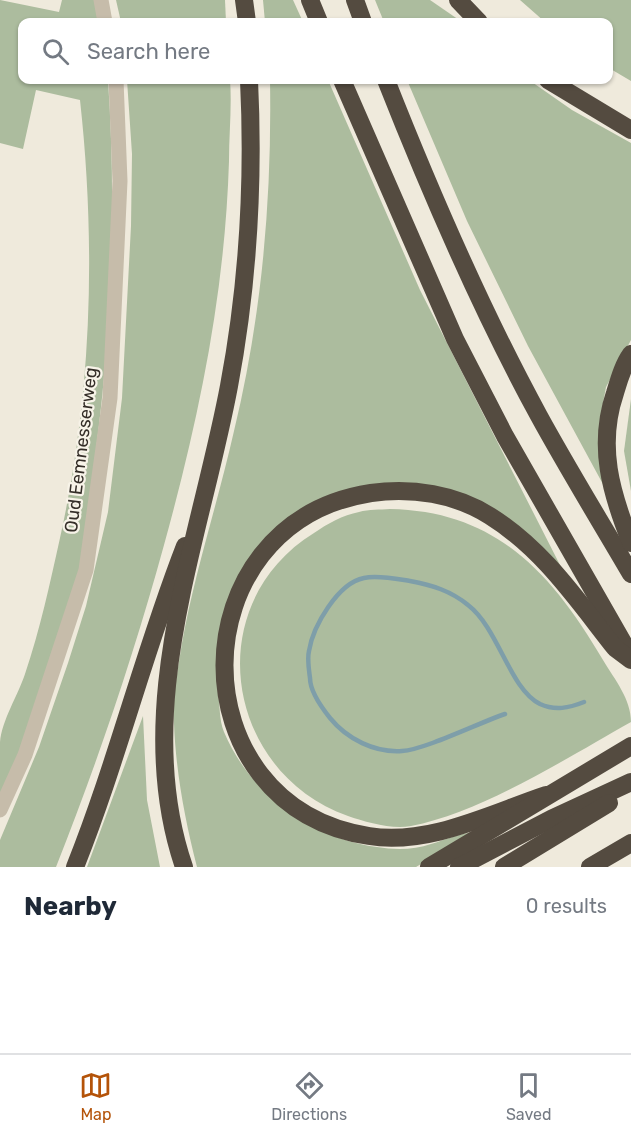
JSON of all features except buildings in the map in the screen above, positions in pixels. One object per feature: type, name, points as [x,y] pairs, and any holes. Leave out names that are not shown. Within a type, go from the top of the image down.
[{"type":"highway","points":[[244,0],[246,18]]},
{"type":"highway","points":[[310,0],[317,18]]},
{"type":"highway","points":[[355,0],[362,18]]},
{"type":"highway","points":[[458,0],[475,18]]},
{"type":"highway","points":[[184,867],[165,776],[164,712],[173,635],[229,386],[248,244],[251,129],[249,84]]},
{"type":"highway","points":[[344,84],[455,339],[505,436],[631,660]]},
{"type":"highway","points":[[388,84],[438,207],[496,331],[539,416],[631,574]]},
{"type":"highway","points":[[555,84],[629,128]]},
{"type":"highway","points":[[631,354],[609,411],[605,448],[609,480],[631,543]]},
{"type":"highway","points":[[546,795],[442,830],[406,837],[371,837],[339,829],[311,817],[289,802],[264,778],[244,751],[232,724],[224,676],[225,638],[236,597],[271,543],[309,513],[330,502],[356,496],[393,490],[425,493],[457,500],[488,514],[530,544],[623,648]]},
{"type":"highway","points":[[75,867],[128,717],[162,604],[206,491]]},
{"type":"highway","points":[[429,867],[631,746]]},
{"type":"highway","points":[[459,867],[551,819],[631,782]]},
{"type":"highway","points":[[504,867],[631,789]]},
{"type":"highway","points":[[590,867],[631,843]]},
{"type":"street","points":[[101,0],[104,18]]},
{"type":"street","name":"Oud Eemnesserweg","points":[[0,810],[25,755],[86,570],[110,398],[120,181],[116,84]]},
{"type":"green space","points":[[0,0],[59,12],[62,0],[98,0],[101,18],[18,18],[18,84],[108,84],[112,230],[104,380],[81,562],[63,631],[0,801],[1,734],[25,674],[44,606],[71,484],[79,429],[85,374],[89,264],[88,209],[80,100],[36,90],[23,149],[0,143]]},
{"type":"green space","points":[[116,0],[225,0],[226,18],[120,18]]},
{"type":"green space","points":[[263,0],[293,0],[301,18],[265,18]]},
{"type":"green space","points":[[375,0],[430,0],[456,18],[382,18]]},
{"type":"green space","points":[[520,0],[631,0],[631,81],[613,70],[613,18],[540,18]]},
{"type":"green space","points":[[127,84],[230,84],[226,210],[216,307],[188,450],[152,586],[101,747],[56,867],[0,867],[0,840],[39,747],[68,663],[86,606],[108,512],[122,398],[131,226],[132,154]]},
{"type":"green space","points":[[270,84],[330,84],[420,290],[561,567],[536,542],[508,525],[414,490],[384,484],[345,490],[310,504],[280,524],[255,551],[236,581],[223,616],[217,653],[221,722],[235,754],[266,793],[286,809],[306,823],[353,842],[384,848],[411,848],[475,832],[416,867],[197,867],[185,814],[175,742],[176,683],[187,616],[234,431],[252,344],[267,212]]},
{"type":"green space","points":[[409,84],[535,84],[572,110],[631,143],[631,340],[606,387],[601,414],[611,499],[528,346],[467,221]]},
{"type":"green space","points":[[631,399],[631,491],[624,451]]},
{"type":"green space","points":[[390,509],[428,513],[461,521],[491,535],[518,553],[563,600],[584,629],[622,690],[631,722],[495,796],[438,819],[411,826],[387,826],[363,821],[348,816],[306,794],[274,763],[252,726],[241,685],[242,642],[253,601],[277,564],[324,526],[353,513]]},
{"type":"green space","points":[[143,716],[147,800],[160,867],[87,867]]},
{"type":"waterway","points":[[505,714],[412,749],[382,750],[362,743],[337,726],[314,694],[308,657],[311,641],[321,618],[345,588],[364,578],[381,577],[426,584],[455,596],[479,615],[520,685],[529,696],[540,704],[557,708],[584,702]]}]
